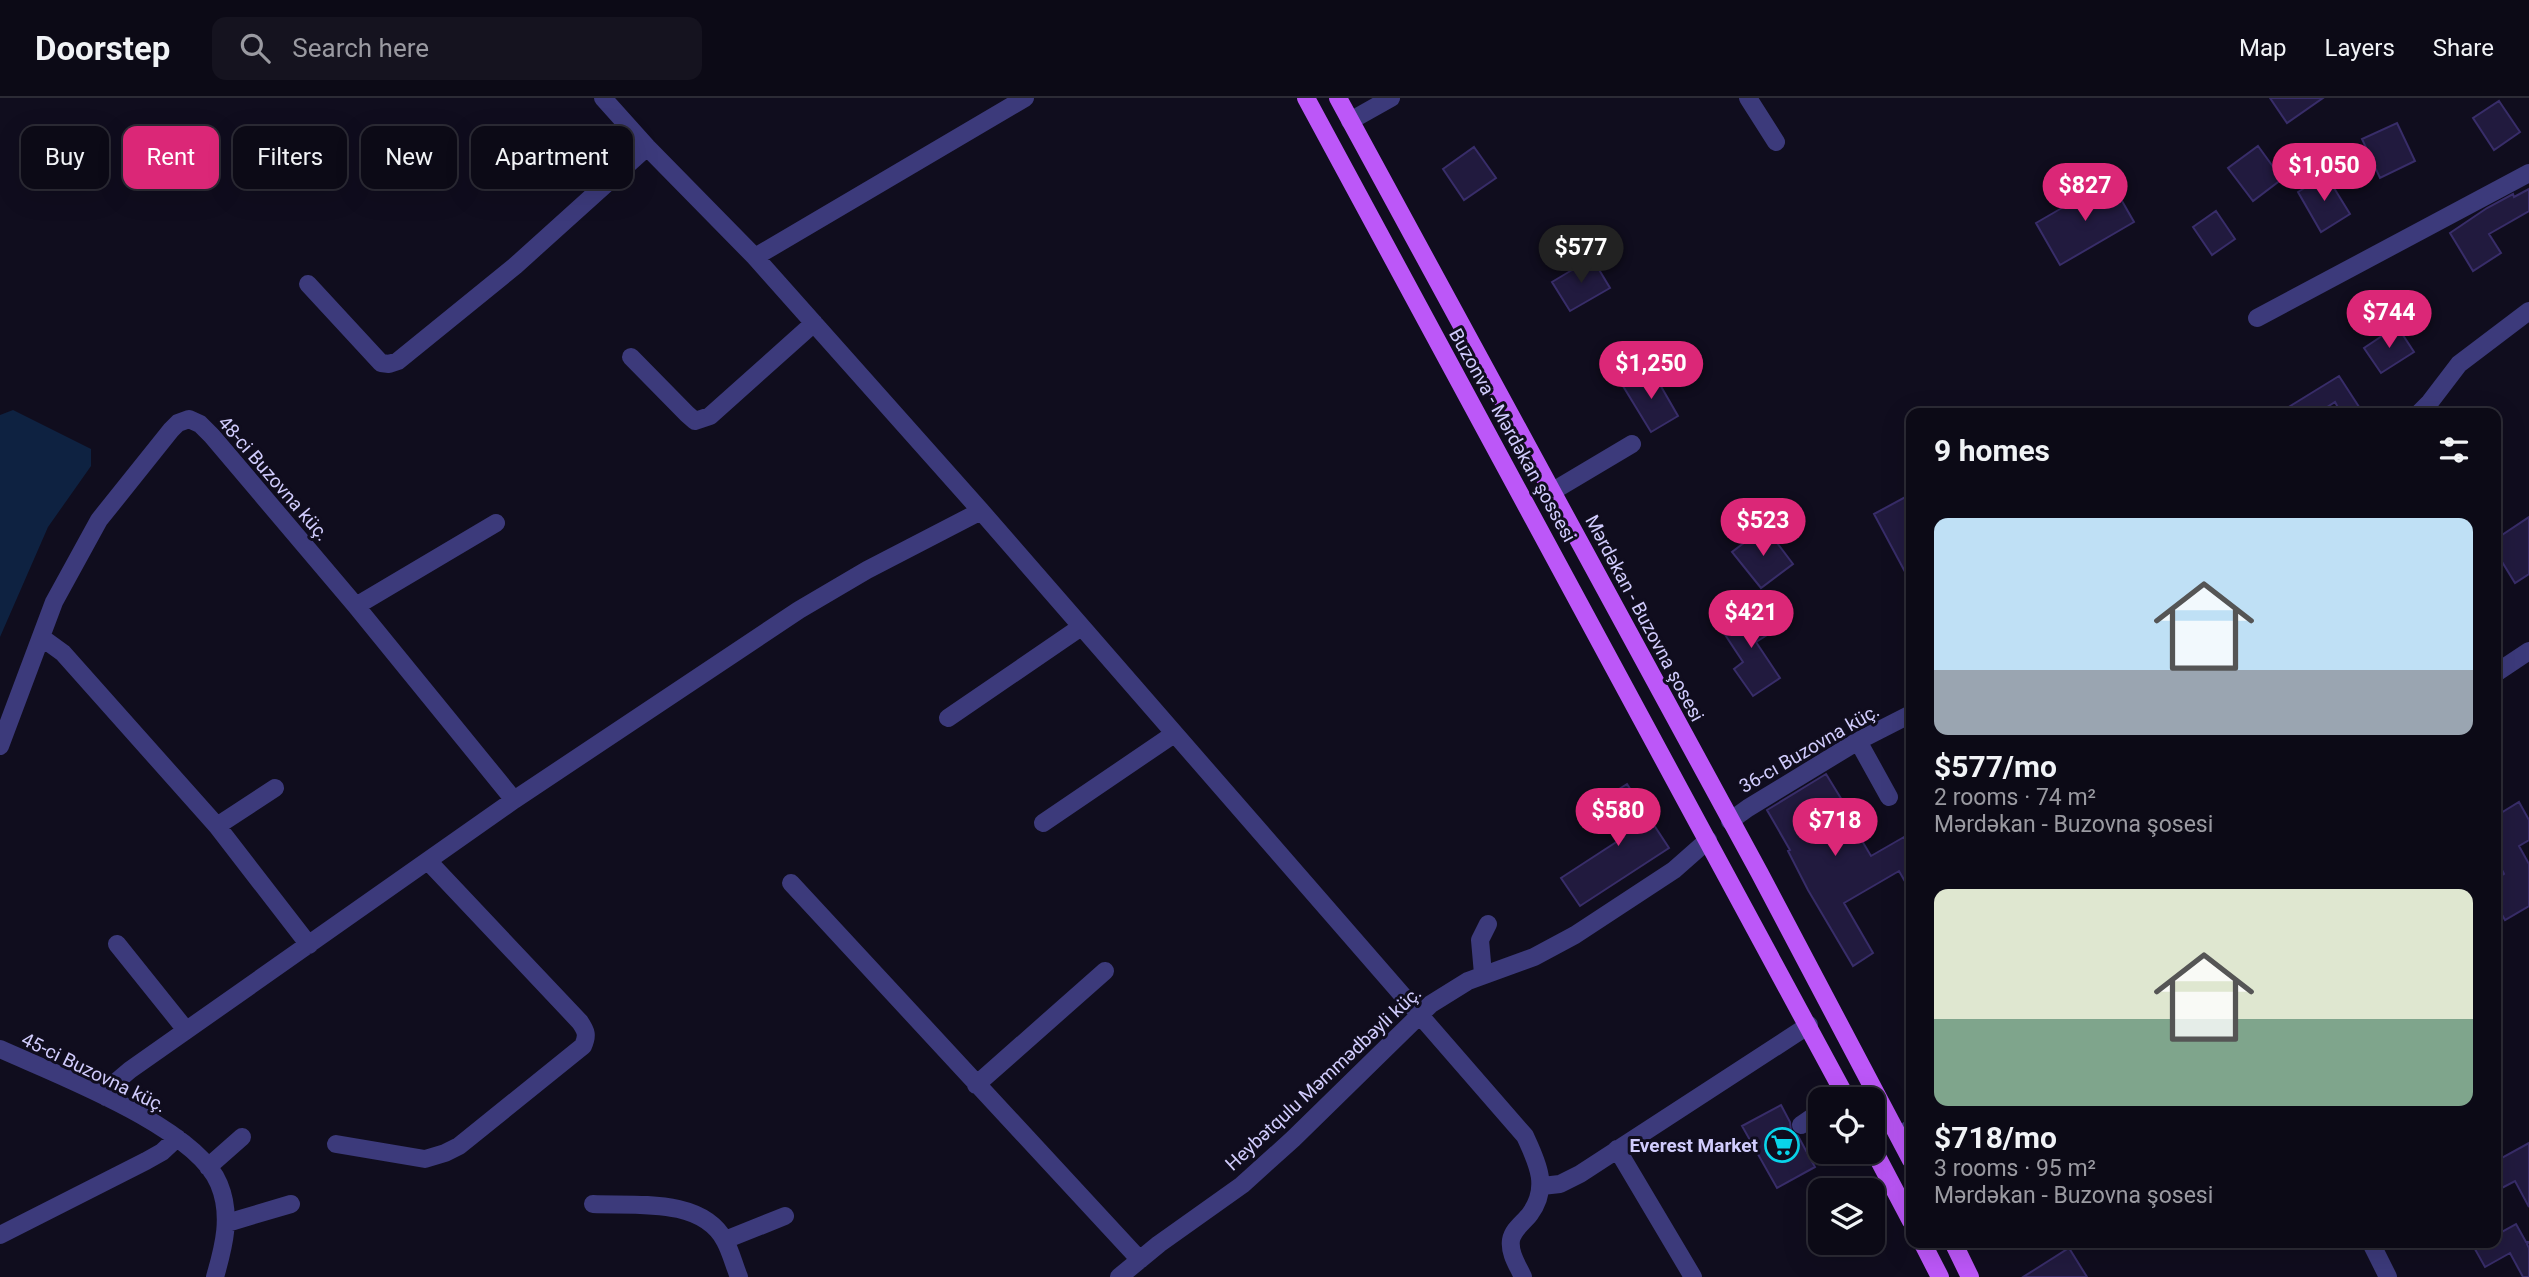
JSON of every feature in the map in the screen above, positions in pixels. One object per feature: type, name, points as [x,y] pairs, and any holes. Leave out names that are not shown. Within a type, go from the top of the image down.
[{"type":"main road","name":"Buzonva - Mərdəkan şossesi","points":[[1306,98],[1709,840]]},
{"type":"main road","name":"Mərdəkan - Buzovna şosesi","points":[[1338,98],[1731,821],[1905,1132]]},
{"type":"main road","points":[[1731,821],[1709,840],[1809,1025],[1838,1087]]},
{"type":"main road","points":[[1881,1164],[1906,1212]]},
{"type":"main road","points":[[1925,1248],[1940,1277]]},
{"type":"main road","points":[[1956,1248],[1970,1277]]},
{"type":"street","points":[[603,98],[755,257],[981,510],[1525,1136],[1537,1161],[1542,1186],[1531,1212],[1516,1229],[1511,1240],[1512,1252],[1523,1277]]},
{"type":"street","points":[[755,257],[1025,98]]},
{"type":"street","points":[[1350,121],[1391,98]]},
{"type":"street","points":[[1748,98],[1776,142]]},
{"type":"street","points":[[308,284],[381,363],[389,365],[398,361],[515,266],[647,147]]},
{"type":"street","points":[[2257,318],[2529,173]]},
{"type":"street","points":[[2424,408],[2459,364],[2529,311]]},
{"type":"street","points":[[631,356],[687,414],[695,421],[702,420],[710,416],[814,323]]},
{"type":"street","name":"48-ci Buzovna küç.","points":[[0,746],[54,602],[99,520],[170,430],[189,419],[200,424],[212,436],[356,606],[514,800]]},
{"type":"street","points":[[1553,491],[1632,444]]},
{"type":"street","points":[[106,1097],[117,1081],[130,1070],[514,800],[811,603],[981,510]]},
{"type":"street","points":[[356,606],[496,523]]},
{"type":"street","points":[[948,718],[1082,627]]},
{"type":"street","points":[[41,637],[63,653],[217,826],[309,945]]},
{"type":"street","points":[[2501,670],[2529,651]]},
{"type":"street","name":"36-cı Buzovna küç.","points":[[1731,821],[1858,741],[1906,717]]},
{"type":"street","points":[[1043,823],[1174,734]]},
{"type":"street","points":[[1858,741],[1888,797]]},
{"type":"street","points":[[217,826],[275,788]]},
{"type":"street","name":"Heybətqulu Məmmədbəyli küç.","points":[[1119,1277],[1242,1185],[1293,1139],[1419,1015],[1455,988],[1483,974],[1534,957],[1575,935],[1674,870],[1709,840]]},
{"type":"street","points":[[336,1144],[425,1159],[445,1153],[459,1146],[583,1046],[586,1039],[586,1031],[580,1022],[428,861]]},
{"type":"street","points":[[792,883],[1140,1260]]},
{"type":"street","points":[[1483,974],[1480,940],[1488,924]]},
{"type":"street","points":[[117,944],[186,1030]]},
{"type":"street","points":[[976,1085],[1105,971]]},
{"type":"street","points":[[1542,1186],[1560,1184],[1809,1025]]},
{"type":"street","name":"45-ci Buzovna küç.","points":[[0,1049],[106,1097],[193,1150],[218,1180],[223,1194],[227,1223],[215,1277]]},
{"type":"street","points":[[1801,1125],[1808,1120]]},
{"type":"street","points":[[208,1167],[242,1137]]},
{"type":"street","points":[[0,1235],[162,1152],[177,1138]]},
{"type":"street","points":[[1617,1149],[1693,1277]]},
{"type":"street","points":[[593,1203],[683,1210],[699,1217],[715,1227],[725,1240],[739,1277]]},
{"type":"street","points":[[227,1223],[291,1204]]},
{"type":"street","points":[[725,1240],[785,1216]]},
{"type":"street","points":[[2374,1248],[2388,1277]]},
{"type":"water","points":[[13,410],[91,449],[91,466],[48,527],[0,637],[0,415]]},
{"type":"building","points":[[2270,98],[2323,98],[2287,123]]},
{"type":"building","points":[[2499,101],[2520,132],[2494,150],[2473,118]]},
{"type":"building","points":[[2397,123],[2415,161],[2380,178],[2362,139]]},
{"type":"building","points":[[2258,146],[2282,179],[2253,201],[2228,168]]},
{"type":"building","points":[[1474,147],[1496,178],[1464,200],[1443,169]]},
{"type":"building","points":[[2326,175],[2350,214],[2321,232],[2298,192]]},
{"type":"building","points":[[2110,180],[2134,222],[2060,265],[2036,223]]},
{"type":"building","points":[[2529,189],[2529,211],[2489,234],[2501,253],[2473,271],[2450,233],[2487,208]]},
{"type":"building","points":[[2216,211],[2235,239],[2212,255],[2193,227]]},
{"type":"building","points":[[1592,258],[1610,288],[1570,311],[1552,282]]},
{"type":"building","points":[[2397,326],[2414,352],[2381,373],[2364,348]]},
{"type":"building","points":[[1651,369],[1678,416],[1651,432],[1623,386]]},
{"type":"building","points":[[2339,376],[2360,408],[2338,408],[2335,402],[2326,408],[2287,408]]},
{"type":"building","points":[[1906,497],[1906,574],[1874,514]]},
{"type":"building","points":[[2529,517],[2529,574],[2515,583],[2501,560],[2501,536]]},
{"type":"building","points":[[1765,527],[1793,564],[1761,588],[1732,552]]},
{"type":"building","points":[[1755,605],[1772,632],[1756,642],[1780,678],[1753,696],[1734,669],[1743,662],[1720,627]]},
{"type":"building","points":[[1826,774],[1871,856],[1904,837],[1906,840],[1906,883],[1899,871],[1844,903],[1873,953],[1853,966],[1808,890],[1788,851],[1790,850],[1767,810]]},
{"type":"building","points":[[1627,784],[1669,848],[1580,906],[1561,878],[1624,837],[1600,801]]},
{"type":"building","points":[[2519,802],[2529,820],[2529,840],[2519,846],[2529,864],[2529,906],[2505,920],[2501,913],[2501,876],[2504,874],[2501,868],[2501,813]]},
{"type":"building","points":[[1781,1105],[1790,1122],[1791,1131],[1798,1136],[1808,1154],[1808,1164],[1813,1164],[1815,1167],[1777,1188],[1742,1126]]},
{"type":"building","points":[[2529,1143],[2529,1207],[2515,1181],[2501,1188],[2501,1158]]},
{"type":"building","points":[[2516,1224],[2526,1242],[2529,1242],[2529,1277],[2523,1277],[2510,1253],[2485,1267],[2474,1248],[2501,1248],[2501,1232]]},
{"type":"building","points":[[2069,1248],[2087,1277],[2023,1277]]},
{"type":"place","name":"Everest Market","points":[[1782,1145]]}]
